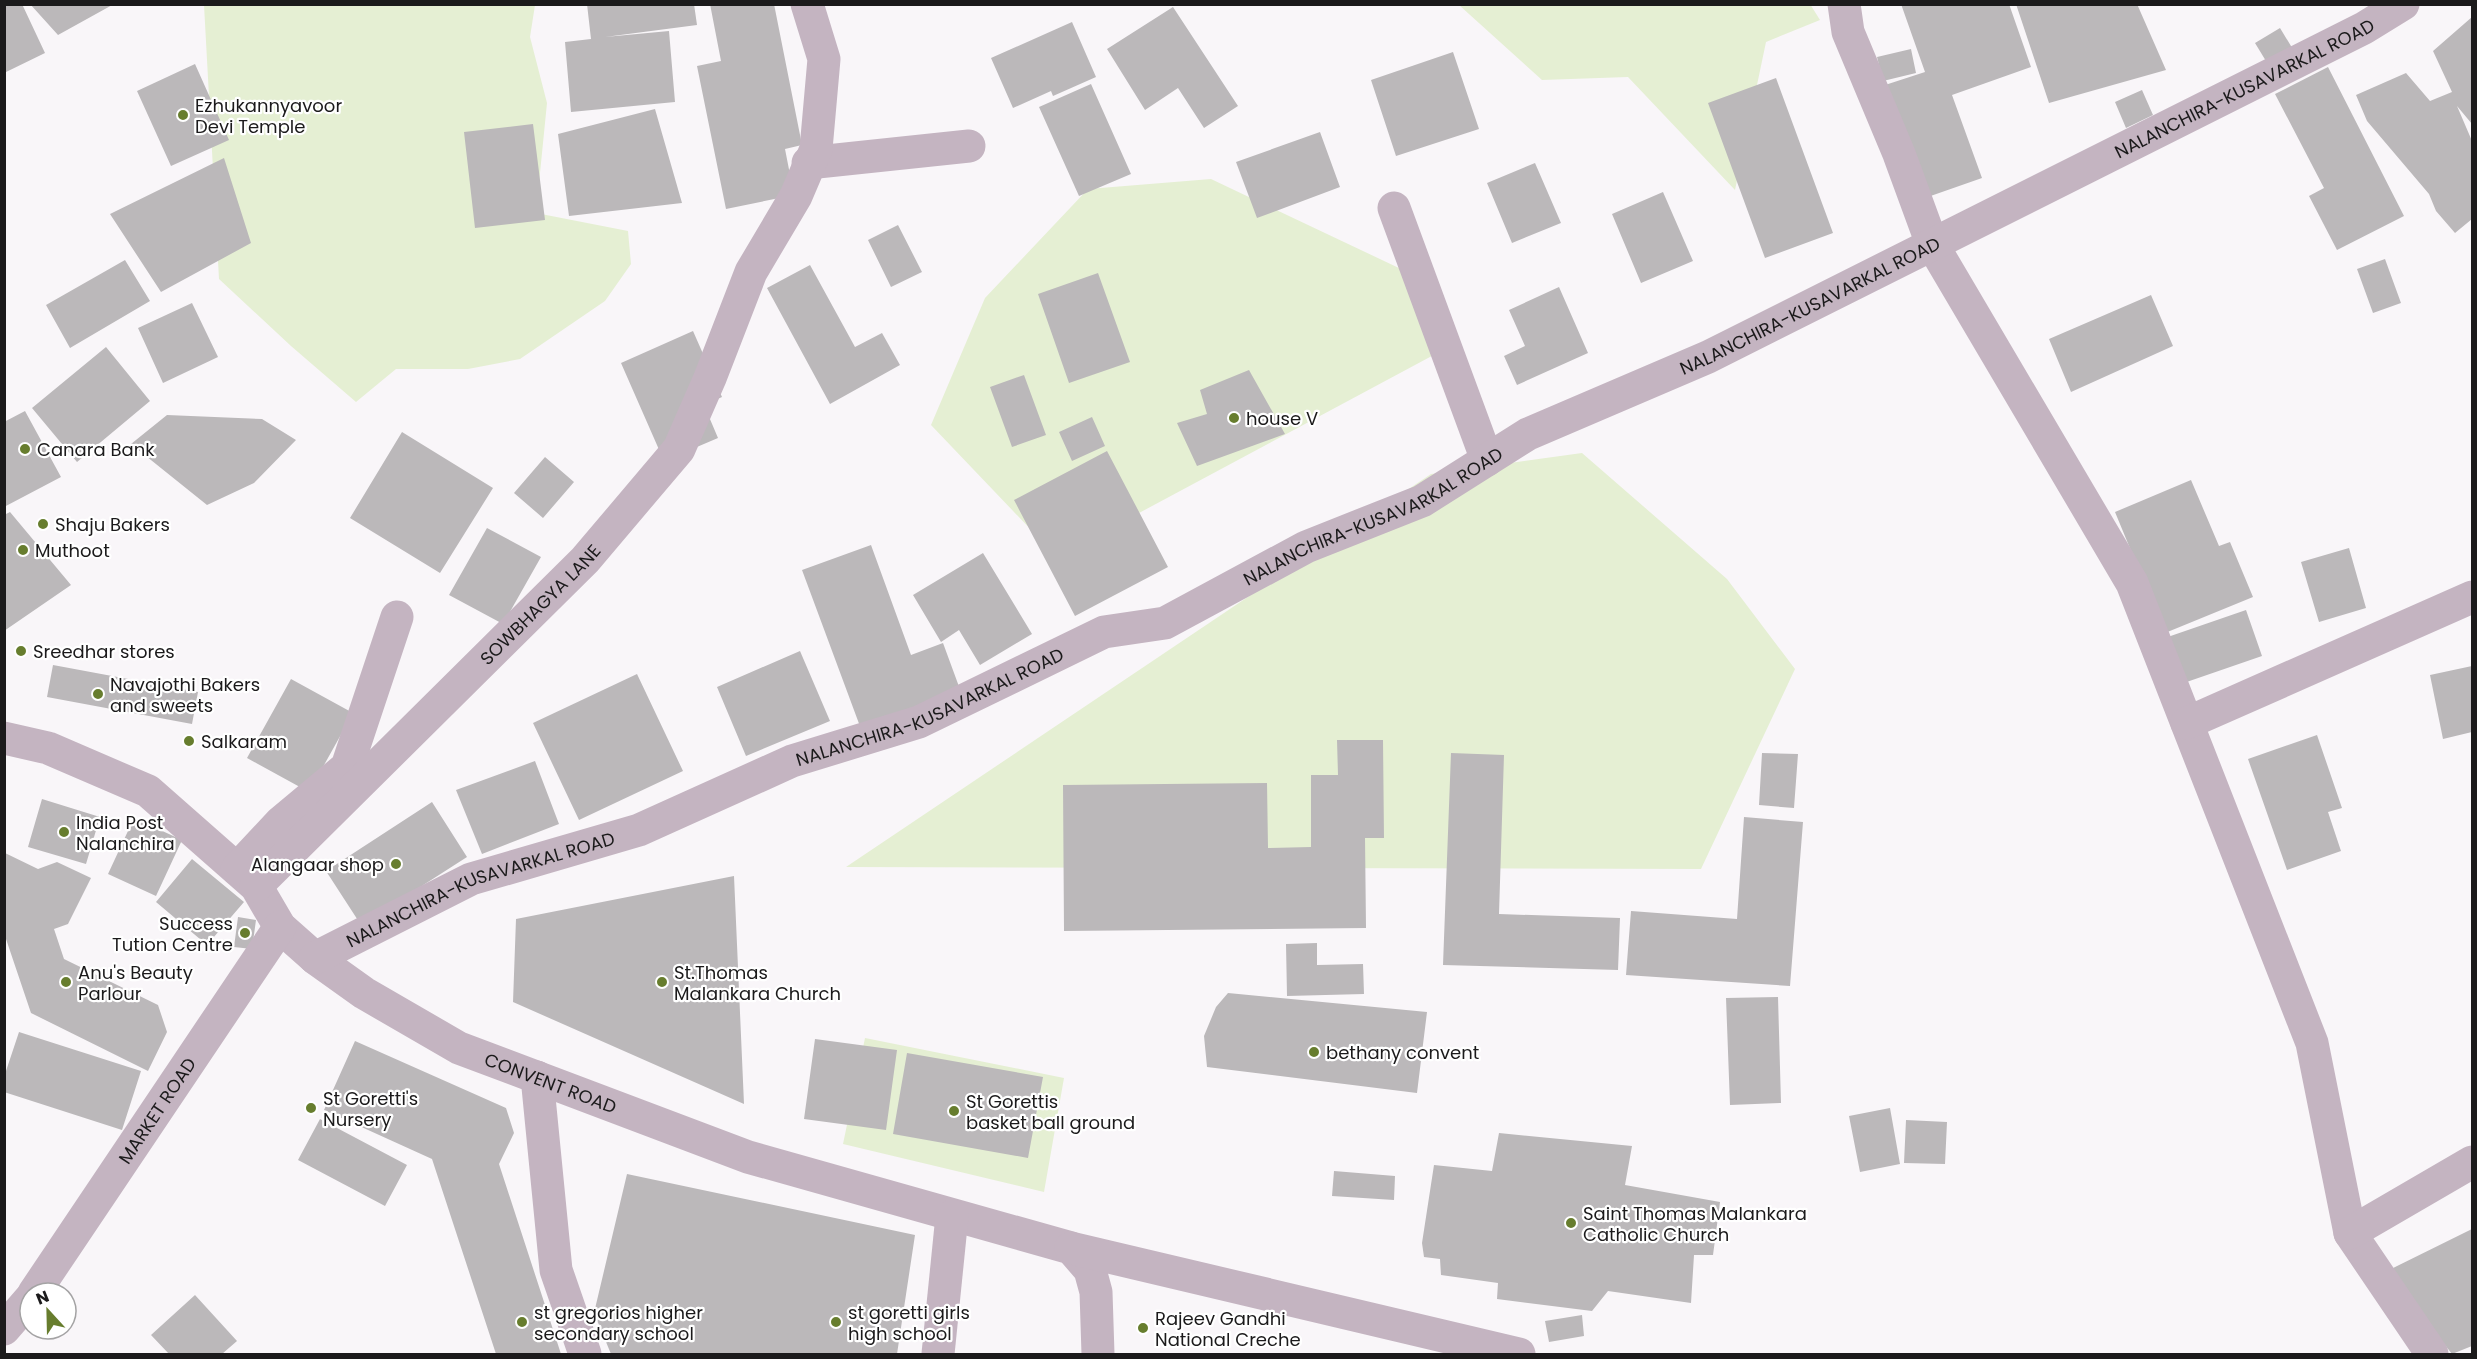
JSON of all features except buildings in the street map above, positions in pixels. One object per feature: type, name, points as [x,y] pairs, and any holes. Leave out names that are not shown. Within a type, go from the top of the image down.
[{"type":"street","name":"SOWBHAGYA LANE","points":[[246,878],[585,560],[679,449],[710,378],[751,272],[796,196],[812,156],[824,59],[807,4]]},
{"type":"street","points":[[1844,4],[1848,32],[1899,154],[1932,244],[2132,583],[2312,1043],[2350,1233],[2432,1354]]},
{"type":"street","name":"NALANCHIRA-KUSAVARKAL ROAD","points":[[315,958],[471,879],[639,830],[792,761],[919,722],[1104,632],[1165,624],[1306,547],[1422,501],[1527,434],[1708,357],[2364,28],[2403,4]]},
{"type":"street","points":[[812,156],[969,146]]},
{"type":"street","points":[[1394,208],[1487,460]]},
{"type":"street","points":[[2187,723],[2472,597]]},
{"type":"street","points":[[246,878],[280,822],[347,767],[397,617]]},
{"type":"street","name":"CONVENT ROAD","points":[[4,738],[48,748],[148,791],[246,878],[280,927],[315,958],[364,993],[459,1048],[748,1157],[952,1216],[1071,1248],[1519,1354]]},
{"type":"street","name":"MARKET ROAD","points":[[42,1281],[280,927]]},
{"type":"street","points":[[537,1077],[556,1270],[585,1354]]},
{"type":"street","points":[[2350,1233],[2472,1162]]},
{"type":"street","points":[[938,1354],[952,1216]]},
{"type":"street","points":[[1071,1248],[1090,1270],[1096,1292],[1098,1354]]},
{"type":"street","points":[[4,1329],[18,1313]]},
{"type":"green space","points":[[1810,4],[1820,20],[1766,42],[1735,190],[1628,77],[1542,80],[1459,5]]},
{"type":"green space","points":[[204,5],[535,5],[530,37],[547,103],[536,213],[628,231],[631,264],[605,301],[520,359],[468,369],[396,369],[356,402],[219,279]]},
{"type":"green space","points":[[1211,179],[1401,269],[1443,350],[1057,557],[931,425],[985,298],[1088,189]]},
{"type":"green space","points":[[1582,453],[1727,579],[1795,669],[1701,869],[846,867],[1431,474]]},
{"type":"green space","name":"St Gorettis basket ball ground","points":[[865,1038],[1064,1078],[1044,1192],[843,1144]]},
{"type":"place","name":"Ezhukannyavoor Devi Temple","points":[[183,115]]},
{"type":"place","name":"house V","points":[[1234,418]]},
{"type":"place","name":"Canara Bank","points":[[25,449]]},
{"type":"place","name":"Shaju Bakers","points":[[43,524]]},
{"type":"place","name":"Muthoot","points":[[23,550]]},
{"type":"place","name":"Sreedhar stores","points":[[21,651]]},
{"type":"place","name":"Navajothi Bakers and sweets","points":[[98,694]]},
{"type":"place","name":"Salkaram","points":[[189,741]]},
{"type":"place","name":"India Post Nalanchira","points":[[64,832]]},
{"type":"place","name":"Alangaar shop","points":[[396,864]]},
{"type":"place","name":"Success Tution Centre","points":[[245,933]]},
{"type":"place","name":"Anu's Beauty Parlour","points":[[66,982]]},
{"type":"place","name":"St.Thomas Malankara Church","points":[[662,982]]},
{"type":"place","name":"bethany convent","points":[[1314,1052]]},
{"type":"place","name":"St Goretti's Nursery","points":[[311,1108]]},
{"type":"place","name":"St Gorettis basket ball ground","points":[[954,1111]]},
{"type":"place","name":"Saint Thomas Malankara Catholic Church","points":[[1571,1223]]},
{"type":"place","name":"st gregorios higher secondary school","points":[[522,1322]]},
{"type":"place","name":"st goretti girls high school","points":[[836,1322]]},
{"type":"place","name":"Rajeev Gandhi National Creche","points":[[1143,1328]]}]
